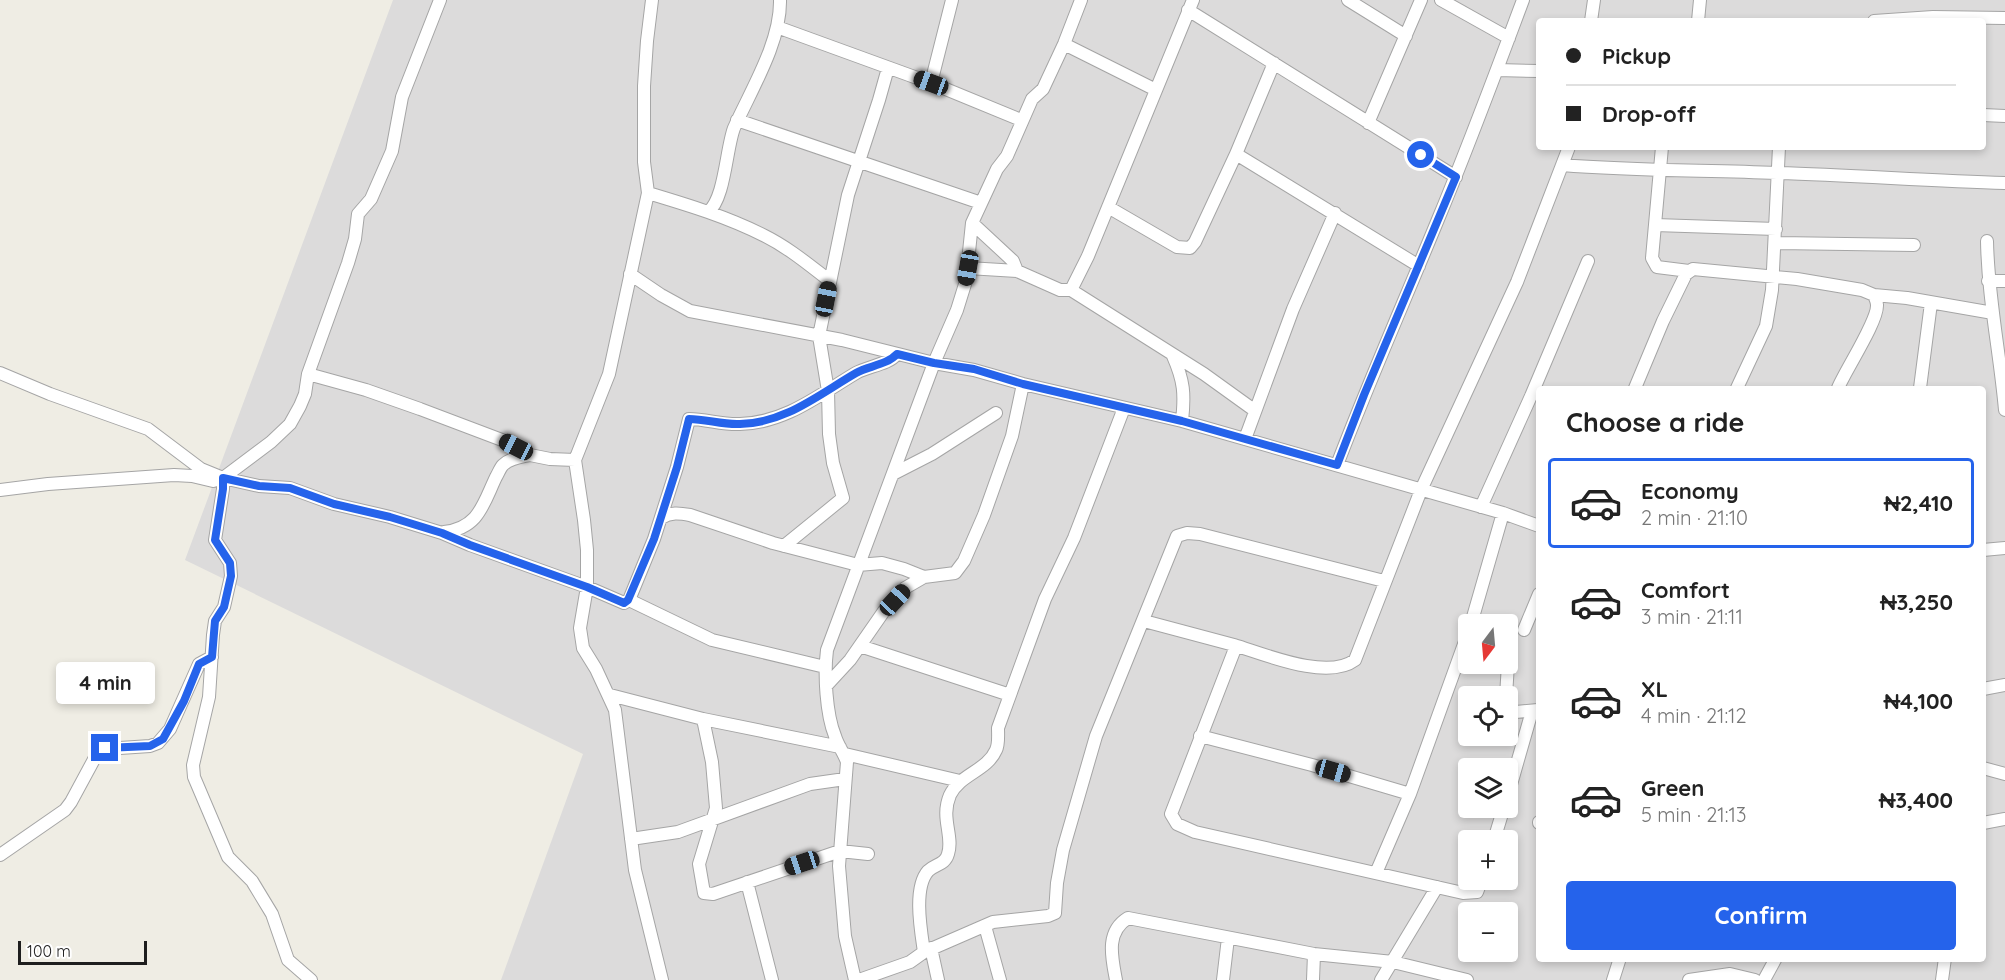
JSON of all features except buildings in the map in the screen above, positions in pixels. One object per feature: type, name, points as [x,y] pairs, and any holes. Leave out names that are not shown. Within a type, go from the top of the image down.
[{"type":"street","points":[[0,490],[48,484],[174,475],[213,481],[223,478],[290,424],[306,394],[308,374],[355,239],[358,214],[371,199],[392,151],[402,97],[440,0]]},
{"type":"street","points":[[652,0],[646,41],[644,86],[644,162],[648,193],[609,374],[575,460],[584,520],[587,587],[580,628],[583,648],[610,695],[615,710],[625,805],[635,870],[662,980]]},
{"type":"street","points":[[708,212],[715,207],[725,169],[729,140],[768,57],[777,27],[780,0]]},
{"type":"street","points":[[931,83],[952,0]]},
{"type":"street","points":[[1081,0],[1043,89],[1032,99],[1007,156],[997,169],[972,223],[968,268],[957,310],[934,363],[827,650],[826,686],[834,735],[847,762],[839,866],[845,936],[857,980],[910,962],[928,950],[993,921],[1048,916],[1055,913],[1063,850],[1096,736],[1177,536],[1187,533],[1200,534],[1384,581]]},
{"type":"street","points":[[1348,0],[1406,36]]},
{"type":"street","points":[[1368,123],[1421,0]]},
{"type":"street","points":[[1441,0],[1509,38]]},
{"type":"street","points":[[1337,465],[1456,177],[1523,0]]},
{"type":"street","points":[[1591,18],[1594,0]]},
{"type":"street","points":[[1698,18],[1700,0]]},
{"type":"street","points":[[1071,290],[1108,207],[1191,5],[1274,63],[1456,177]]},
{"type":"street","points":[[1917,18],[2005,18]]},
{"type":"street","points":[[777,27],[931,83],[1021,120]]},
{"type":"street","points":[[1064,44],[1156,90]]},
{"type":"street","points":[[1108,207],[1177,247],[1190,249],[1236,154],[1274,63]]},
{"type":"street","points":[[784,546],[843,498],[832,453],[828,391],[819,336],[848,195],[888,68]]},
{"type":"street","points":[[1497,70],[1536,71]]},
{"type":"street","points":[[1986,115],[2005,116]]},
{"type":"street","points":[[737,120],[981,203]]},
{"type":"street","points":[[1144,621],[1300,664],[1347,666],[1355,660],[1421,490],[1517,282],[1568,150]]},
{"type":"street","points":[[1662,150],[1652,258],[1654,265],[1689,271],[1693,269],[1773,276],[1862,290],[1874,295],[1992,313]]},
{"type":"street","points":[[1738,386],[1766,326],[1776,243],[1779,150]]},
{"type":"street","points":[[1236,154],[1419,266]]},
{"type":"street","points":[[1563,165],[1617,170],[1778,173],[1935,182],[2005,183]]},
{"type":"street","points":[[648,193],[708,212],[765,236],[830,281]]},
{"type":"street","points":[[1245,439],[1293,309],[1335,213]]},
{"type":"street","points":[[972,223],[1013,261],[1017,271]]},
{"type":"street","points":[[1655,225],[1776,229]]},
{"type":"street","points":[[1987,240],[1988,280],[1992,313],[2003,363],[2005,410]]},
{"type":"street","points":[[1776,243],[1914,245]]},
{"type":"street","points":[[1481,507],[1588,261]]},
{"type":"street","points":[[968,268],[1017,271],[1060,290],[1071,290],[1204,374],[1254,410]]},
{"type":"street","points":[[1636,386],[1663,321],[1689,271]]},
{"type":"street","points":[[630,274],[690,311],[819,336],[934,363],[974,369],[1023,384],[1182,421],[1503,513],[1536,525]]},
{"type":"street","points":[[1988,280],[2005,281]]},
{"type":"street","points":[[1839,386],[1870,327],[1877,305],[1874,295]]},
{"type":"street","points":[[1920,386],[1931,303]]},
{"type":"street","points":[[0,374],[148,429],[201,469],[223,478],[259,486],[290,488],[334,504],[390,517],[442,533],[624,603],[628,600],[661,518],[689,419],[740,424],[781,417],[858,372],[886,362],[897,354]]},
{"type":"street","points":[[1173,356],[1180,371],[1185,395],[1182,421]]},
{"type":"street","points":[[308,374],[366,390],[502,440],[530,454],[550,459],[575,460]]},
{"type":"street","points":[[826,686],[860,646],[884,611],[905,588],[924,577],[955,573],[964,561],[984,515],[1012,436],[1023,384]]},
{"type":"street","points":[[938,980],[919,914],[922,880],[929,870],[943,863],[948,854],[945,817],[950,795],[960,781],[976,772],[996,750],[999,728],[1045,599],[1074,538],[1124,408]]},
{"type":"street","points":[[893,474],[932,454],[996,413]]},
{"type":"street","points":[[442,533],[458,531],[474,520],[483,508],[502,465],[514,458],[530,454]]},
{"type":"street","points":[[223,478],[215,540],[230,563],[231,576],[224,607],[215,621],[209,697],[193,765],[194,777],[228,857],[252,881],[272,914],[288,960],[311,980]]},
{"type":"street","points":[[668,496],[690,515]]},
{"type":"street","points":[[1474,614],[1503,513]]},
{"type":"street","points":[[661,518],[668,514],[690,515],[784,546],[858,565],[882,563],[904,568],[924,577]]},
{"type":"street","points":[[1986,550],[2005,548]]},
{"type":"street","points":[[628,600],[712,640],[825,667]]},
{"type":"street","points":[[1524,630],[1536,601]]},
{"type":"street","points":[[1518,631],[1536,628]]},
{"type":"street","points":[[860,646],[1010,695]]},
{"type":"street","points":[[1236,646],[1171,814],[1177,824],[1195,832],[1463,893],[1477,892],[1478,890]]},
{"type":"street","points":[[0,855],[65,810],[98,752],[105,748],[150,746],[163,739],[184,701],[199,664],[212,657]]},
{"type":"street","points":[[1376,873],[1410,794],[1458,661]]},
{"type":"street","points":[[1986,688],[2005,685]]},
{"type":"street","points":[[610,695],[703,719],[842,750],[960,781]]},
{"type":"street","points":[[1518,712],[1536,710],[1518,765]]},
{"type":"street","points":[[703,719],[716,808],[699,864],[704,893],[712,894],[840,850],[868,854]]},
{"type":"street","points":[[1200,736],[1410,794]]},
{"type":"street","points":[[1986,769],[2005,774]]},
{"type":"street","points":[[631,839],[678,832],[810,784],[845,779]]},
{"type":"street","points":[[1986,822],[2005,819]]},
{"type":"street","points":[[747,882],[772,980]]},
{"type":"street","points":[[1381,980],[1437,887]]},
{"type":"street","points":[[1116,980],[1111,953],[1114,933],[1120,923],[1128,918],[1314,954],[1393,962],[1467,980]]},
{"type":"street","points":[[985,926],[1000,980]]},
{"type":"street","points":[[1223,980],[1228,938]]},
{"type":"street","points":[[1313,980],[1314,954]]},
{"type":"street","points":[[1613,980],[1619,962]]},
{"type":"street","points":[[1764,980],[1774,962]]},
{"type":"street","points":[[1942,980],[1944,962]]},
{"type":"street","points":[[1689,980],[1730,974],[1755,980]]},
{"type":"shaded area","points":[[393,0],[2005,0],[2005,980],[501,980],[583,754],[185,560]]},
{"type":"route","points":[[105,748],[150,746],[163,739],[184,701],[199,664],[212,657],[215,621],[224,607],[231,576],[230,563],[215,540],[223,478],[259,486],[290,488],[334,504],[390,517],[442,533],[624,603],[628,600],[654,539],[677,467],[689,419],[740,424],[781,417],[813,401],[858,372],[886,362],[897,354],[974,369],[1023,384],[1182,421],[1337,465],[1456,177],[1421,155]]}]
